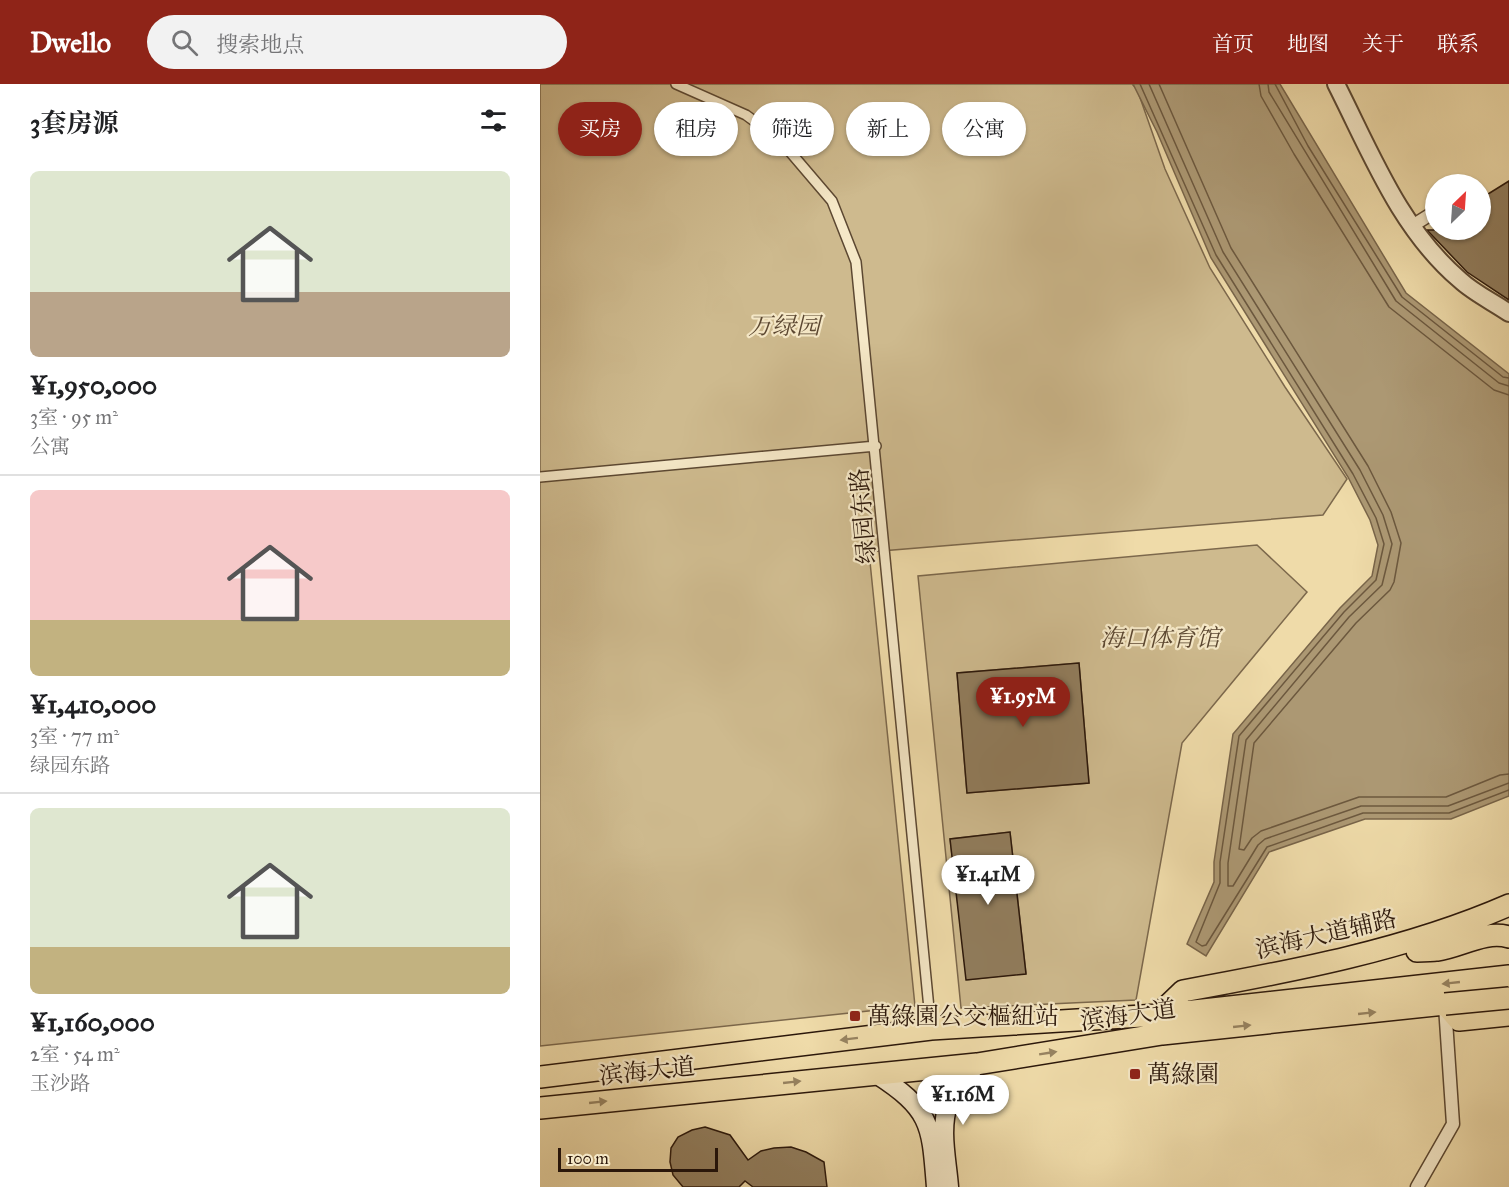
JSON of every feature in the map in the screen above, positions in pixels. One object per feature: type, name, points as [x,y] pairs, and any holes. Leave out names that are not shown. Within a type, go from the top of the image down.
[{"type":"highway","name":"滨海大道辅路","points":[[1158,1015],[1183,991],[1385,948],[1455,927],[1509,905]]},
{"type":"highway","points":[[1158,1015],[1192,999],[1259,987],[1417,951],[1468,934],[1506,929]]},
{"type":"highway","name":"滨海大道","points":[[540,1077],[931,1029],[1158,1015],[1509,976]]},
{"type":"highway","points":[[1444,1004],[1459,1020],[1500,1016],[1509,992]]},
{"type":"highway","name":"滨海大道","points":[[540,1108],[977,1064],[1162,1034],[1509,998]]},
{"type":"main road","points":[[949,1187],[944,1132],[949,1103],[977,1064]]},
{"type":"main road","points":[[876,1074],[918,1106],[932,1132],[936,1187]]},
{"type":"street","name":"绿园东路","points":[[676,84],[746,115],[780,140],[832,201],[856,262],[876,446],[931,1029]]},
{"type":"street","points":[[1336,84],[1381,178],[1423,243],[1460,280],[1509,313]]},
{"type":"street","points":[[1412,226],[1425,218]]},
{"type":"street","points":[[540,477],[876,446]]},
{"type":"street","points":[[1417,1187],[1453,1124],[1444,1004]]},
{"type":"green space","name":"万绿园","points":[[540,84],[1132,84],[1137,89],[1165,169],[1210,268],[1285,387],[1347,479],[1323,515],[869,552],[915,1006],[540,1046]]},
{"type":"green space","name":"海口体育馆","points":[[1257,545],[1307,592],[1182,743],[1136,1000],[961,1008],[918,576]],"holes":[[[1079,663],[1089,783],[967,793],[957,673]],[[1010,832],[1026,973],[967,980],[950,839]]]},
{"type":"water","points":[[1133,84],[1280,84],[1406,293],[1509,374],[1509,796],[1451,819],[1365,819],[1269,852],[1206,956],[1187,944],[1214,882],[1214,862],[1233,734],[1340,608],[1372,576],[1378,545],[1370,520],[1348,477],[1211,258],[1157,132]]},
{"type":"building","points":[[1509,181],[1509,300],[1467,272],[1437,240],[1491,240],[1491,192]]},
{"type":"building","points":[[1079,663],[1089,783],[967,793],[957,673]]},
{"type":"building","points":[[1010,832],[1026,974],[966,980],[950,839]]},
{"type":"building","points":[[705,1127],[730,1135],[748,1160],[761,1151],[774,1148],[791,1147],[806,1152],[824,1162],[827,1187],[753,1187],[745,1181],[739,1187],[683,1187],[673,1175],[670,1162],[671,1148],[678,1137]]},
{"type":"place","name":"萬綠園公交樞紐站","points":[[855,1016]]},
{"type":"place","name":"萬綠園","points":[[1135,1074]]}]
